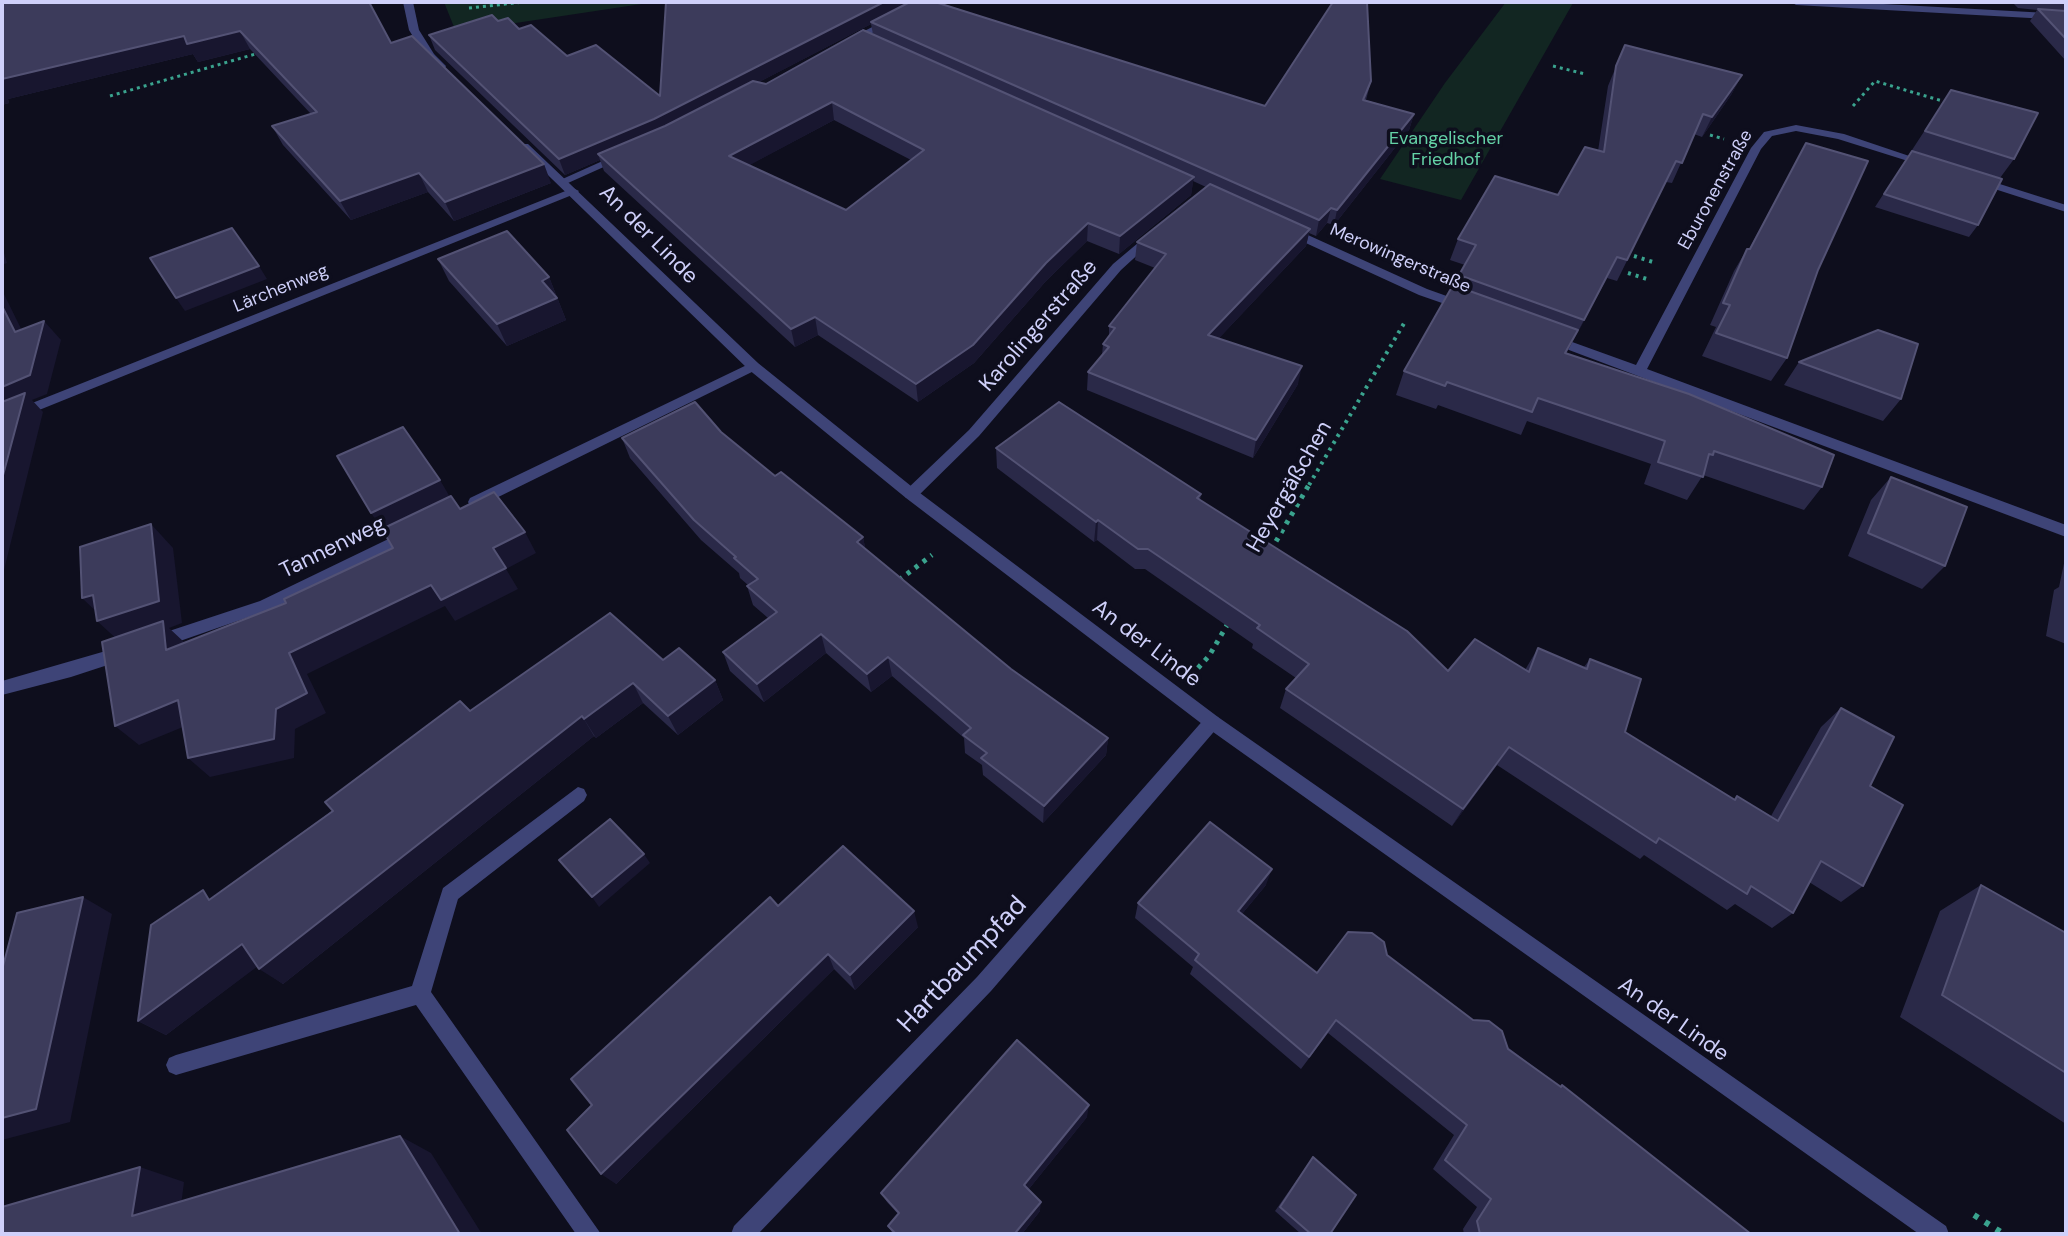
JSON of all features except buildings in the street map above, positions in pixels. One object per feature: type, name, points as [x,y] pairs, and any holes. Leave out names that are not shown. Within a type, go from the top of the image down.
[{"type":"street","points":[[408,2],[414,30],[430,56],[451,76]]},
{"type":"street","points":[[842,50],[928,2]]},
{"type":"street","points":[[1796,2],[2066,17]]},
{"type":"street","points":[[861,38],[878,46]]},
{"type":"street","name":"Eburonenstraße","points":[[1640,370],[1761,140],[1773,130],[1783,128],[1829,134],[1934,166]]},
{"type":"street","name":"An der Linde","points":[[516,138],[753,366],[911,494],[1212,722],[1938,1234]]},
{"type":"street","name":"Lärchenweg","points":[[2,420],[569,186],[629,153]]},
{"type":"street","points":[[1960,175],[2066,209]]},
{"type":"street","name":"Merowingerstraße","points":[[1268,221],[1423,292],[1482,313]]},
{"type":"street","name":"Karolingerstraße","points":[[911,494],[974,433],[1117,267],[1160,229]]},
{"type":"street","points":[[1537,333],[2066,531]]},
{"type":"street","points":[[463,508],[753,366]]},
{"type":"street","name":"Tannenweg","points":[[2,688],[71,670],[266,605],[421,529]]},
{"type":"street","name":"Hartbaumpfad","points":[[742,1234],[984,984],[1212,722]]},
{"type":"street","points":[[420,994],[450,894],[578,795]]},
{"type":"street","points":[[176,1065],[420,994]]},
{"type":"street","points":[[420,994],[590,1234]]},
{"type":"path","points":[[469,8],[524,2]]},
{"type":"path","points":[[110,96],[267,51]]},
{"type":"path","points":[[1553,66],[1585,74]]},
{"type":"path","points":[[1829,134],[1875,81],[1956,105]]},
{"type":"path","name":"Heyergäßchen","points":[[1264,562],[1423,292]]},
{"type":"path","points":[[890,588],[962,532]]},
{"type":"path","points":[[1174,692],[1209,656],[1232,616]]},
{"type":"green space","points":[[444,2],[655,2],[456,32]]},
{"type":"green space","name":"Evangelischer Friedhof","points":[[1506,2],[1573,3],[1461,200],[1380,179],[1445,83]]}]
